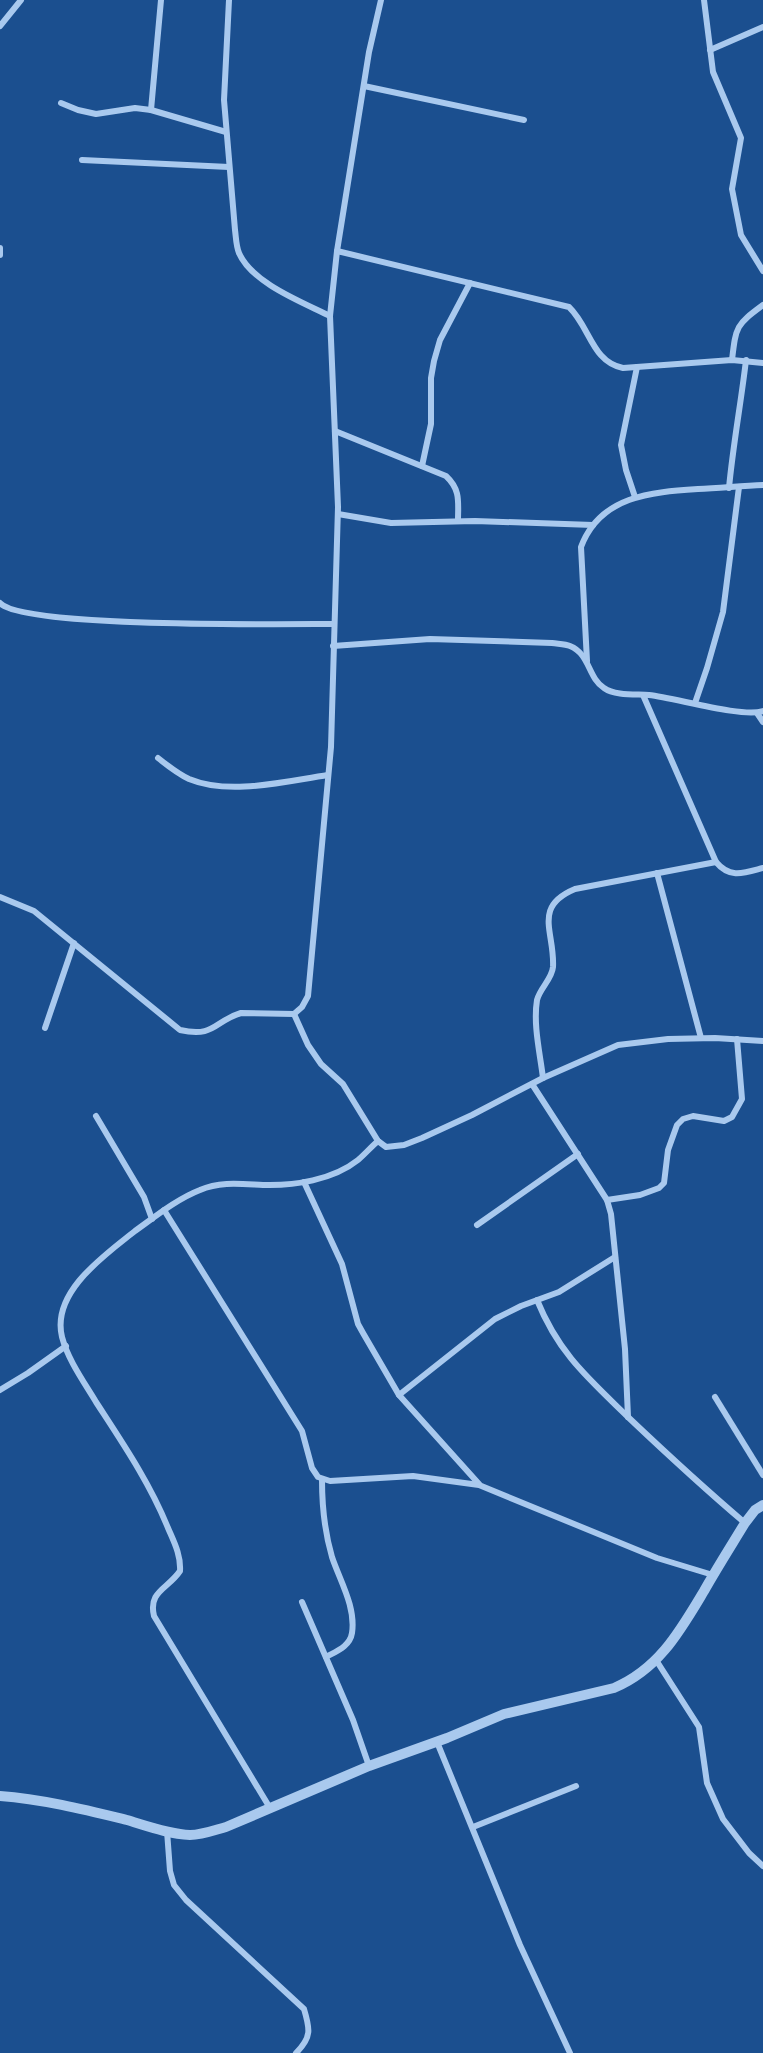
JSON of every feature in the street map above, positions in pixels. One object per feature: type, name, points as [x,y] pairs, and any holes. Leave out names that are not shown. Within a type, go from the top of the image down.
[{"type":"street","points":[[0,26],[21,0]]},
{"type":"street","points":[[151,110],[161,0]]},
{"type":"street","points":[[229,0],[224,100],[234,230],[238,250],[260,277],[276,288],[330,316]]},
{"type":"street","points":[[0,897],[34,911],[180,1030],[194,1033],[206,1032],[241,1013],[294,1014],[303,1007],[308,996],[328,775],[338,514],[330,316],[337,252],[369,52],[381,0]]},
{"type":"street","points":[[704,0],[713,72],[741,138],[732,189],[741,235],[763,271]]},
{"type":"street","points":[[710,50],[763,27]]},
{"type":"street","points":[[364,86],[524,120]]},
{"type":"street","points":[[61,103],[96,114],[135,108],[151,110],[226,132]]},
{"type":"street","points":[[82,160],[229,167]]},
{"type":"street","points":[[0,248],[0,255]]},
{"type":"street","points":[[337,252],[569,307],[578,316],[603,360],[611,366],[623,368],[732,360],[763,363]]},
{"type":"street","points":[[422,466],[431,424],[431,378],[434,361],[440,340],[470,283]]},
{"type":"street","points":[[732,360],[735,332],[740,323],[763,305]]},
{"type":"street","points":[[729,488],[734,433],[739,417],[746,360]]},
{"type":"street","points":[[635,497],[621,445],[637,367]]},
{"type":"street","points":[[335,431],[446,476],[454,484],[458,493],[458,521]]},
{"type":"street","points":[[587,661],[581,547],[592,525],[617,506],[635,497],[655,492],[763,485]]},
{"type":"street","points":[[695,703],[723,612],[739,487]]},
{"type":"street","points":[[338,514],[391,523],[458,521],[592,525]]},
{"type":"street","points":[[0,603],[5,608],[18,612],[73,618],[183,624],[334,624]]},
{"type":"street","points":[[333,646],[430,639],[552,643],[571,646],[587,661],[592,674],[603,688],[611,692],[643,694],[746,713],[760,712],[763,722]]},
{"type":"street","points":[[643,694],[716,862],[722,869],[740,874],[763,868]]},
{"type":"street","points":[[158,758],[189,779],[222,786],[238,787],[328,775]]},
{"type":"street","points":[[543,1078],[536,1011],[541,988],[553,970],[549,909],[554,900],[575,889],[716,862]]},
{"type":"street","points":[[657,873],[701,1038]]},
{"type":"street","points":[[45,1028],[74,943]]},
{"type":"street","points":[[294,1014],[308,1045],[321,1064],[333,1073],[348,1090],[378,1141],[386,1146],[404,1145],[422,1138],[543,1078],[618,1045],[668,1038],[763,1041]]},
{"type":"street","points":[[607,1200],[640,1195],[659,1188],[663,1182],[668,1150],[677,1125],[683,1119],[693,1116],[724,1121],[732,1117],[742,1099],[737,1039]]},
{"type":"street","points":[[532,1084],[607,1200],[611,1214],[625,1349],[628,1417]]},
{"type":"street","points":[[96,1116],[144,1197],[152,1219]]},
{"type":"street","points":[[270,1808],[154,1616],[151,1606],[153,1597],[176,1578],[180,1571],[178,1553],[160,1508],[78,1372],[62,1336],[61,1323],[70,1293],[88,1270],[164,1210],[201,1189],[218,1185],[278,1186],[304,1182],[357,1161],[378,1141]]},
{"type":"street","points":[[477,1225],[578,1154]]},
{"type":"street","points":[[304,1182],[342,1264],[358,1324],[399,1395],[479,1485]]},
{"type":"street","points":[[164,1210],[302,1431],[312,1468],[322,1480],[322,1503],[332,1556],[344,1584],[352,1620],[350,1640],[345,1646],[326,1657]]},
{"type":"street","points":[[399,1395],[495,1319],[558,1292],[615,1257]]},
{"type":"street","points":[[537,1300],[548,1326],[563,1350],[585,1375],[680,1468],[745,1523]]},
{"type":"street","points":[[0,1390],[66,1347]]},
{"type":"street","points":[[715,1397],[763,1475]]},
{"type":"street","points":[[322,1480],[413,1476],[479,1485],[657,1558],[713,1575]]},
{"type":"street","points":[[0,1796],[17,1797],[167,1831],[191,1835],[207,1833],[369,1766],[437,1742],[504,1714],[614,1688],[628,1682],[656,1660],[675,1639],[745,1523],[755,1510],[763,1505]]},
{"type":"street","points":[[302,1602],[353,1720],[369,1766]]},
{"type":"street","points":[[656,1660],[699,1727],[707,1783],[723,1819],[748,1853],[763,1866]]},
{"type":"street","points":[[437,1742],[520,1945],[570,2053]]},
{"type":"street","points":[[473,1827],[576,1786]]},
{"type":"street","points":[[167,1831],[170,1871],[174,1885],[186,1900],[304,2009],[309,2026],[307,2040],[296,2053]]}]
